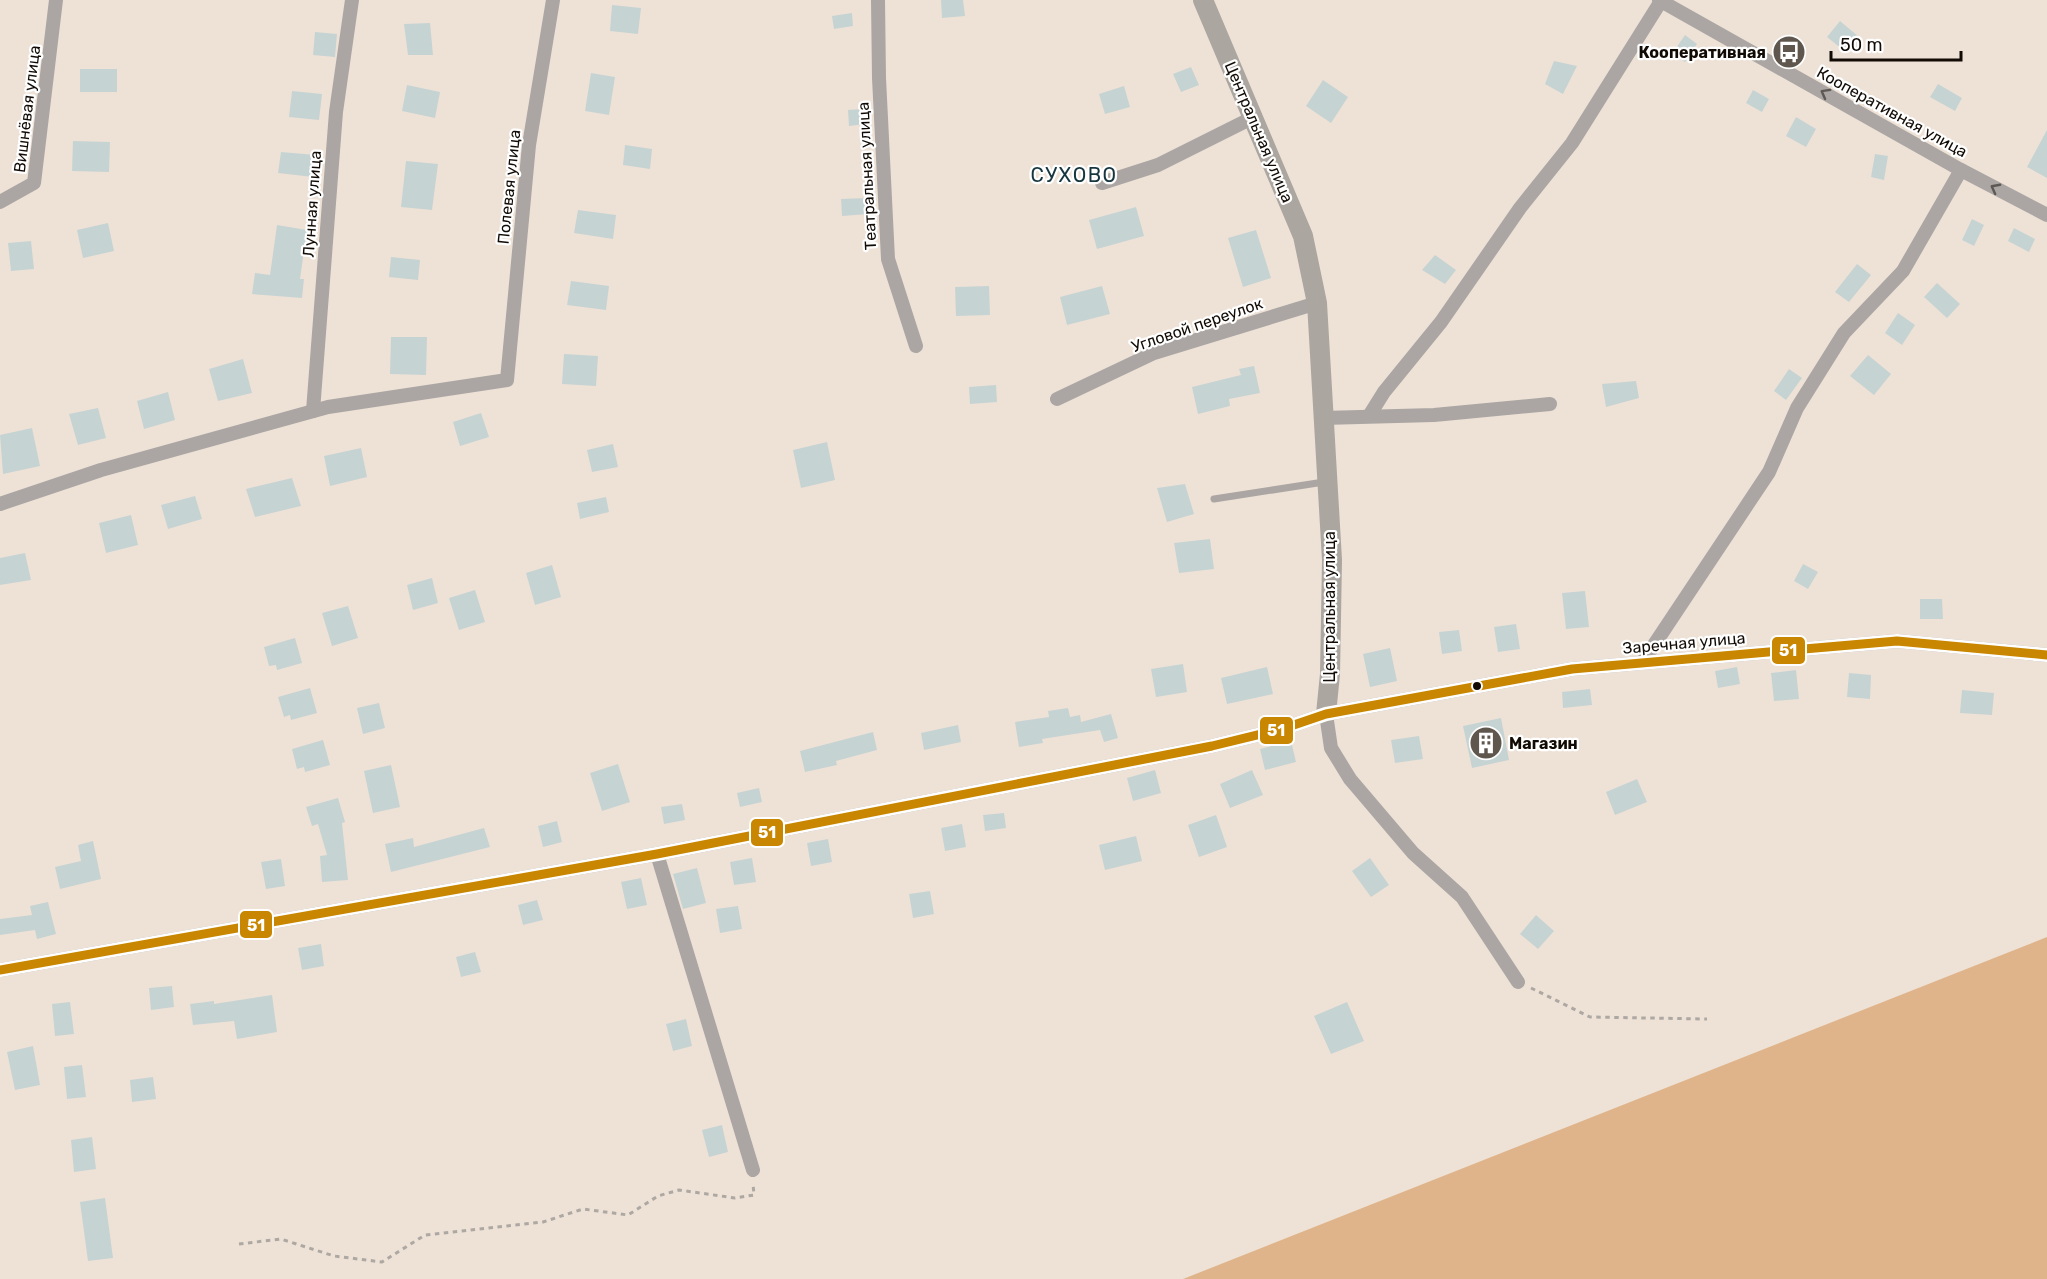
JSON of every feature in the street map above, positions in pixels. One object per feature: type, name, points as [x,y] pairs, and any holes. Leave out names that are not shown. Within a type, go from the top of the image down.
[{"type":"street","name":"Вишнёвая улица","points":[[0,202],[34,183],[56,0]]},
{"type":"street","name":"Лунная улица","points":[[313,411],[336,112],[352,0]]},
{"type":"street","name":"Полевая улица","points":[[313,411],[507,380],[529,145],[553,0]]},
{"type":"street","name":"Театральная улица","points":[[878,0],[879,78],[888,259],[916,346]]},
{"type":"street","name":"Центральная улица","points":[[1203,0],[1303,236],[1317,303],[1332,560],[1330,674],[1326,714]]},
{"type":"street","points":[[1369,416],[1384,392],[1441,322],[1520,208],[1572,143],[1660,1]]},
{"type":"street","name":"Кооперативная улица","points":[[1660,1],[1961,170],[2047,215]]},
{"type":"street","points":[[1102,183],[1158,165],[1254,117]]},
{"type":"street","points":[[1642,663],[1769,472],[1797,408],[1844,333],[1903,271],[1961,170]]},
{"type":"street","name":"Угловой переулок","points":[[1057,399],[1154,353],[1317,303]]},
{"type":"street","points":[[1323,418],[1434,415],[1551,404]]},
{"type":"street","points":[[0,504],[101,470],[313,411]]},
{"type":"street","name":"Заречная улица","points":[[1326,714],[1572,669],[1897,640],[2047,655]]},
{"type":"street","points":[[0,970],[657,854],[1212,746],[1282,729],[1326,714],[1331,748],[1350,779],[1413,853],[1462,897],[1518,982]]},
{"type":"street","points":[[657,854],[753,1170]]},
{"type":"lane","points":[[1214,499],[1327,482]]},
{"type":"path","points":[[1518,982],[1590,1017],[1707,1018]]},
{"type":"path","points":[[238,1244],[281,1239],[334,1256],[382,1262],[425,1235],[543,1222],[583,1209],[628,1215],[658,1196],[679,1190],[735,1198],[754,1195],[753,1170]]},
{"type":"shaded area","points":[[2047,937],[2047,1279],[1183,1279]]},
{"type":"building","points":[[941,0],[963,0],[965,16],[942,18]]},
{"type":"building","points":[[612,5],[641,8],[638,34],[610,31]]},
{"type":"building","points":[[852,13],[853,26],[834,29],[832,16]]},
{"type":"building","points":[[1840,21],[1859,37],[1847,53],[1827,37]]},
{"type":"building","points":[[430,23],[433,55],[408,55],[404,24]]},
{"type":"building","points":[[315,32],[337,34],[335,57],[313,55]]},
{"type":"building","points":[[1685,35],[1697,44],[1685,62],[1672,54]]},
{"type":"building","points":[[1554,61],[1577,66],[1563,94],[1545,84]]},
{"type":"building","points":[[1191,67],[1199,85],[1181,92],[1173,74]]},
{"type":"building","points":[[80,69],[117,69],[117,92],[80,92]]},
{"type":"building","points":[[591,73],[615,77],[609,115],[585,111]]},
{"type":"building","points":[[1323,80],[1348,97],[1331,123],[1306,106]]},
{"type":"building","points":[[1938,84],[1962,98],[1955,111],[1930,97]]},
{"type":"building","points":[[407,85],[440,92],[435,118],[402,111]]},
{"type":"building","points":[[1124,86],[1130,107],[1105,114],[1099,94]]},
{"type":"building","points":[[1753,90],[1769,99],[1762,112],[1746,103]]},
{"type":"building","points":[[292,91],[322,94],[319,120],[289,117]]},
{"type":"building","points":[[863,109],[864,124],[849,126],[848,110]]},
{"type":"building","points":[[1796,117],[1816,129],[1806,147],[1786,136]]},
{"type":"building","points":[[2047,130],[2047,178],[2027,167]]},
{"type":"building","points":[[73,141],[110,142],[109,172],[72,171]]},
{"type":"building","points":[[625,145],[652,149],[650,169],[623,165]]},
{"type":"building","points":[[281,152],[316,155],[313,177],[278,173]]},
{"type":"building","points":[[1875,154],[1888,156],[1884,180],[1871,177]]},
{"type":"building","points":[[406,161],[438,164],[432,210],[401,207]]},
{"type":"building","points":[[867,198],[868,214],[842,216],[841,199]]},
{"type":"building","points":[[1136,207],[1144,236],[1097,249],[1089,220]]},
{"type":"building","points":[[578,210],[616,215],[613,239],[574,233]]},
{"type":"building","points":[[1972,219],[1984,225],[1974,246],[1962,240]]},
{"type":"building","points":[[108,223],[114,251],[83,258],[77,230]]},
{"type":"building","points":[[277,225],[307,230],[300,279],[304,279],[302,298],[252,294],[255,273],[270,275]]},
{"type":"building","points":[[2014,228],[2035,239],[2029,252],[2008,241]]},
{"type":"building","points":[[1256,230],[1271,278],[1243,287],[1228,238]]},
{"type":"building","points":[[31,241],[34,269],[11,271],[8,243]]},
{"type":"building","points":[[1435,255],[1456,270],[1445,284],[1422,270]]},
{"type":"building","points":[[391,257],[420,260],[418,280],[389,277]]},
{"type":"building","points":[[1857,264],[1871,275],[1849,302],[1835,292]]},
{"type":"building","points":[[571,281],[609,286],[606,310],[567,305]]},
{"type":"building","points":[[1937,283],[1960,304],[1947,318],[1924,297]]},
{"type":"building","points":[[989,286],[990,315],[956,316],[955,287]]},
{"type":"building","points":[[1102,286],[1110,314],[1067,325],[1060,297]]},
{"type":"building","points":[[1898,313],[1915,325],[1902,345],[1885,333]]},
{"type":"building","points":[[391,337],[427,337],[426,375],[390,374]]},
{"type":"building","points":[[564,354],[598,356],[596,386],[562,384]]},
{"type":"building","points":[[1868,355],[1891,374],[1874,395],[1850,376]]},
{"type":"building","points":[[243,359],[252,393],[218,401],[209,369]]},
{"type":"building","points":[[1254,366],[1260,393],[1229,399],[1230,406],[1198,414],[1192,387],[1241,375],[1239,369]]},
{"type":"building","points":[[1789,369],[1802,378],[1786,400],[1774,391]]},
{"type":"building","points":[[1636,381],[1639,398],[1606,407],[1602,384]]},
{"type":"building","points":[[996,385],[997,402],[970,404],[969,387]]},
{"type":"building","points":[[168,392],[175,420],[144,429],[137,401]]},
{"type":"building","points":[[98,408],[106,438],[78,445],[69,414]]},
{"type":"building","points":[[481,413],[489,437],[460,446],[453,422]]},
{"type":"building","points":[[32,428],[40,466],[3,474],[0,435]]},
{"type":"building","points":[[827,442],[835,480],[801,488],[793,450]]},
{"type":"building","points":[[613,444],[618,467],[592,472],[587,450]]},
{"type":"building","points":[[361,448],[367,477],[330,486],[324,456]]},
{"type":"building","points":[[292,478],[301,506],[255,517],[246,489]]},
{"type":"building","points":[[1185,484],[1194,514],[1167,522],[1157,488]]},
{"type":"building","points":[[195,496],[202,519],[168,529],[161,505]]},
{"type":"building","points":[[606,497],[609,512],[580,519],[577,503]]},
{"type":"building","points":[[131,515],[138,545],[106,553],[99,523]]},
{"type":"building","points":[[1210,539],[1214,569],[1179,573],[1174,543]]},
{"type":"building","points":[[25,553],[31,580],[0,585],[0,558]]},
{"type":"building","points":[[1803,564],[1818,572],[1808,589],[1794,581]]},
{"type":"building","points":[[552,565],[561,597],[535,605],[526,573]]},
{"type":"building","points":[[432,578],[438,603],[413,610],[407,585]]},
{"type":"building","points":[[475,590],[485,622],[459,630],[449,598]]},
{"type":"building","points":[[1585,591],[1589,627],[1566,629],[1562,593]]},
{"type":"building","points":[[1920,599],[1942,599],[1943,619],[1920,619]]},
{"type":"building","points":[[348,606],[358,638],[332,646],[322,613]]},
{"type":"building","points":[[1516,624],[1520,649],[1498,652],[1494,627]]},
{"type":"building","points":[[1459,630],[1462,651],[1442,654],[1439,632]]},
{"type":"building","points":[[295,638],[302,663],[277,670],[276,665],[269,666],[264,647]]},
{"type":"building","points":[[1390,648],[1397,681],[1370,687],[1363,654]]},
{"type":"building","points":[[1183,664],[1187,692],[1156,697],[1151,669]]},
{"type":"building","points":[[1267,667],[1273,694],[1227,704],[1221,678]]},
{"type":"building","points":[[1737,667],[1740,684],[1718,688],[1715,671]]},
{"type":"building","points":[[1796,670],[1799,699],[1774,701],[1771,673]]},
{"type":"building","points":[[1849,673],[1871,675],[1870,699],[1847,697]]},
{"type":"building","points":[[310,688],[317,713],[291,720],[290,715],[284,717],[278,697]]},
{"type":"building","points":[[1590,689],[1592,705],[1563,708],[1562,692]]},
{"type":"building","points":[[1962,690],[1994,693],[1992,715],[1960,713]]},
{"type":"building","points":[[379,703],[385,728],[363,734],[357,708]]},
{"type":"building","points":[[1068,708],[1070,717],[1080,715],[1081,722],[1111,714],[1118,738],[1104,742],[1100,730],[1042,739],[1043,743],[1019,747],[1015,722],[1049,717],[1048,711]]},
{"type":"building","name":"Магазин","points":[[1501,718],[1509,760],[1472,768],[1463,726]]},
{"type":"building","points":[[958,725],[961,742],[924,750],[921,733]]},
{"type":"building","points":[[873,732],[877,750],[836,761],[837,765],[805,772],[800,751]]},
{"type":"building","points":[[1419,736],[1423,759],[1395,763],[1391,740]]},
{"type":"building","points":[[323,740],[330,765],[305,772],[304,767],[297,769],[292,749]]},
{"type":"building","points":[[1291,741],[1296,762],[1265,770],[1260,749]]},
{"type":"building","points":[[618,764],[630,802],[602,811],[590,773]]},
{"type":"building","points":[[391,765],[400,807],[373,813],[364,771]]},
{"type":"building","points":[[1155,770],[1161,793],[1133,801],[1127,778]]},
{"type":"building","points":[[1252,770],[1263,795],[1230,808],[1220,784]]},
{"type":"building","points":[[1637,779],[1647,802],[1615,815],[1606,792]]},
{"type":"building","points":[[759,788],[762,802],[740,807],[737,793]]},
{"type":"building","points":[[338,798],[345,822],[342,823],[348,880],[322,882],[320,856],[327,855],[318,824],[312,826],[306,807]]},
{"type":"building","points":[[682,804],[685,820],[664,824],[661,807]]},
{"type":"building","points":[[1004,813],[1006,828],[985,831],[983,815]]},
{"type":"building","points":[[1216,815],[1227,847],[1199,857],[1188,825]]},
{"type":"building","points":[[557,821],[562,842],[543,847],[538,826]]},
{"type":"building","points":[[962,824],[966,847],[945,851],[941,828]]},
{"type":"building","points":[[484,828],[490,847],[391,872],[385,844],[413,838],[414,847]]},
{"type":"building","points":[[1136,836],[1142,861],[1105,870],[1099,845]]},
{"type":"building","points":[[828,839],[832,862],[811,866],[807,843]]},
{"type":"building","points":[[93,841],[101,879],[60,889],[55,867],[81,861],[78,845]]},
{"type":"building","points":[[752,858],[756,882],[734,885],[730,862]]},
{"type":"building","points":[[1370,858],[1389,885],[1371,897],[1352,871]]},
{"type":"building","points":[[281,859],[285,886],[266,889],[261,862]]},
{"type":"building","points":[[697,868],[706,903],[683,909],[673,874]]},
{"type":"building","points":[[641,878],[647,905],[627,909],[621,882]]},
{"type":"building","points":[[930,891],[934,914],[913,918],[909,894]]},
{"type":"building","points":[[537,900],[543,920],[523,925],[518,905]]},
{"type":"building","points":[[48,902],[56,934],[37,939],[35,930],[0,935],[0,919],[32,915],[30,906]]},
{"type":"building","points":[[738,906],[742,929],[720,933],[716,909]]},
{"type":"building","points":[[1536,915],[1554,931],[1538,949],[1520,934]]},
{"type":"building","points":[[321,944],[324,966],[302,970],[298,948]]},
{"type":"building","points":[[475,952],[481,972],[461,977],[456,957]]},
{"type":"building","points":[[172,986],[174,1007],[151,1010],[149,988]]},
{"type":"building","points":[[272,995],[277,1032],[237,1039],[234,1021],[193,1025],[190,1004],[214,1001],[214,1004]]},
{"type":"building","points":[[70,1002],[74,1034],[55,1036],[52,1004]]},
{"type":"building","points":[[1347,1002],[1364,1041],[1331,1054],[1314,1016]]},
{"type":"building","points":[[686,1019],[692,1046],[673,1051],[666,1024]]},
{"type":"building","points":[[33,1046],[40,1085],[15,1090],[7,1052]]},
{"type":"building","points":[[82,1065],[86,1097],[67,1099],[64,1067]]},
{"type":"building","points":[[153,1077],[156,1099],[132,1102],[130,1080]]},
{"type":"building","points":[[722,1125],[728,1152],[709,1157],[702,1130]]},
{"type":"building","points":[[92,1137],[96,1169],[74,1172],[71,1140]]},
{"type":"building","points":[[105,1198],[113,1258],[88,1261],[80,1202]]},
{"type":"transit line","name":"51","points":[[0,970],[657,854],[1212,746],[1282,729],[1326,714],[1572,669],[1897,641],[2047,655]]},
{"type":"place","name":"Кооперативная","points":[[1789,52]]},
{"type":"place","name":"Магазин","points":[[1486,743]]},
{"type":"district","name":"СУХОВО","points":[[1074,175]]}]
